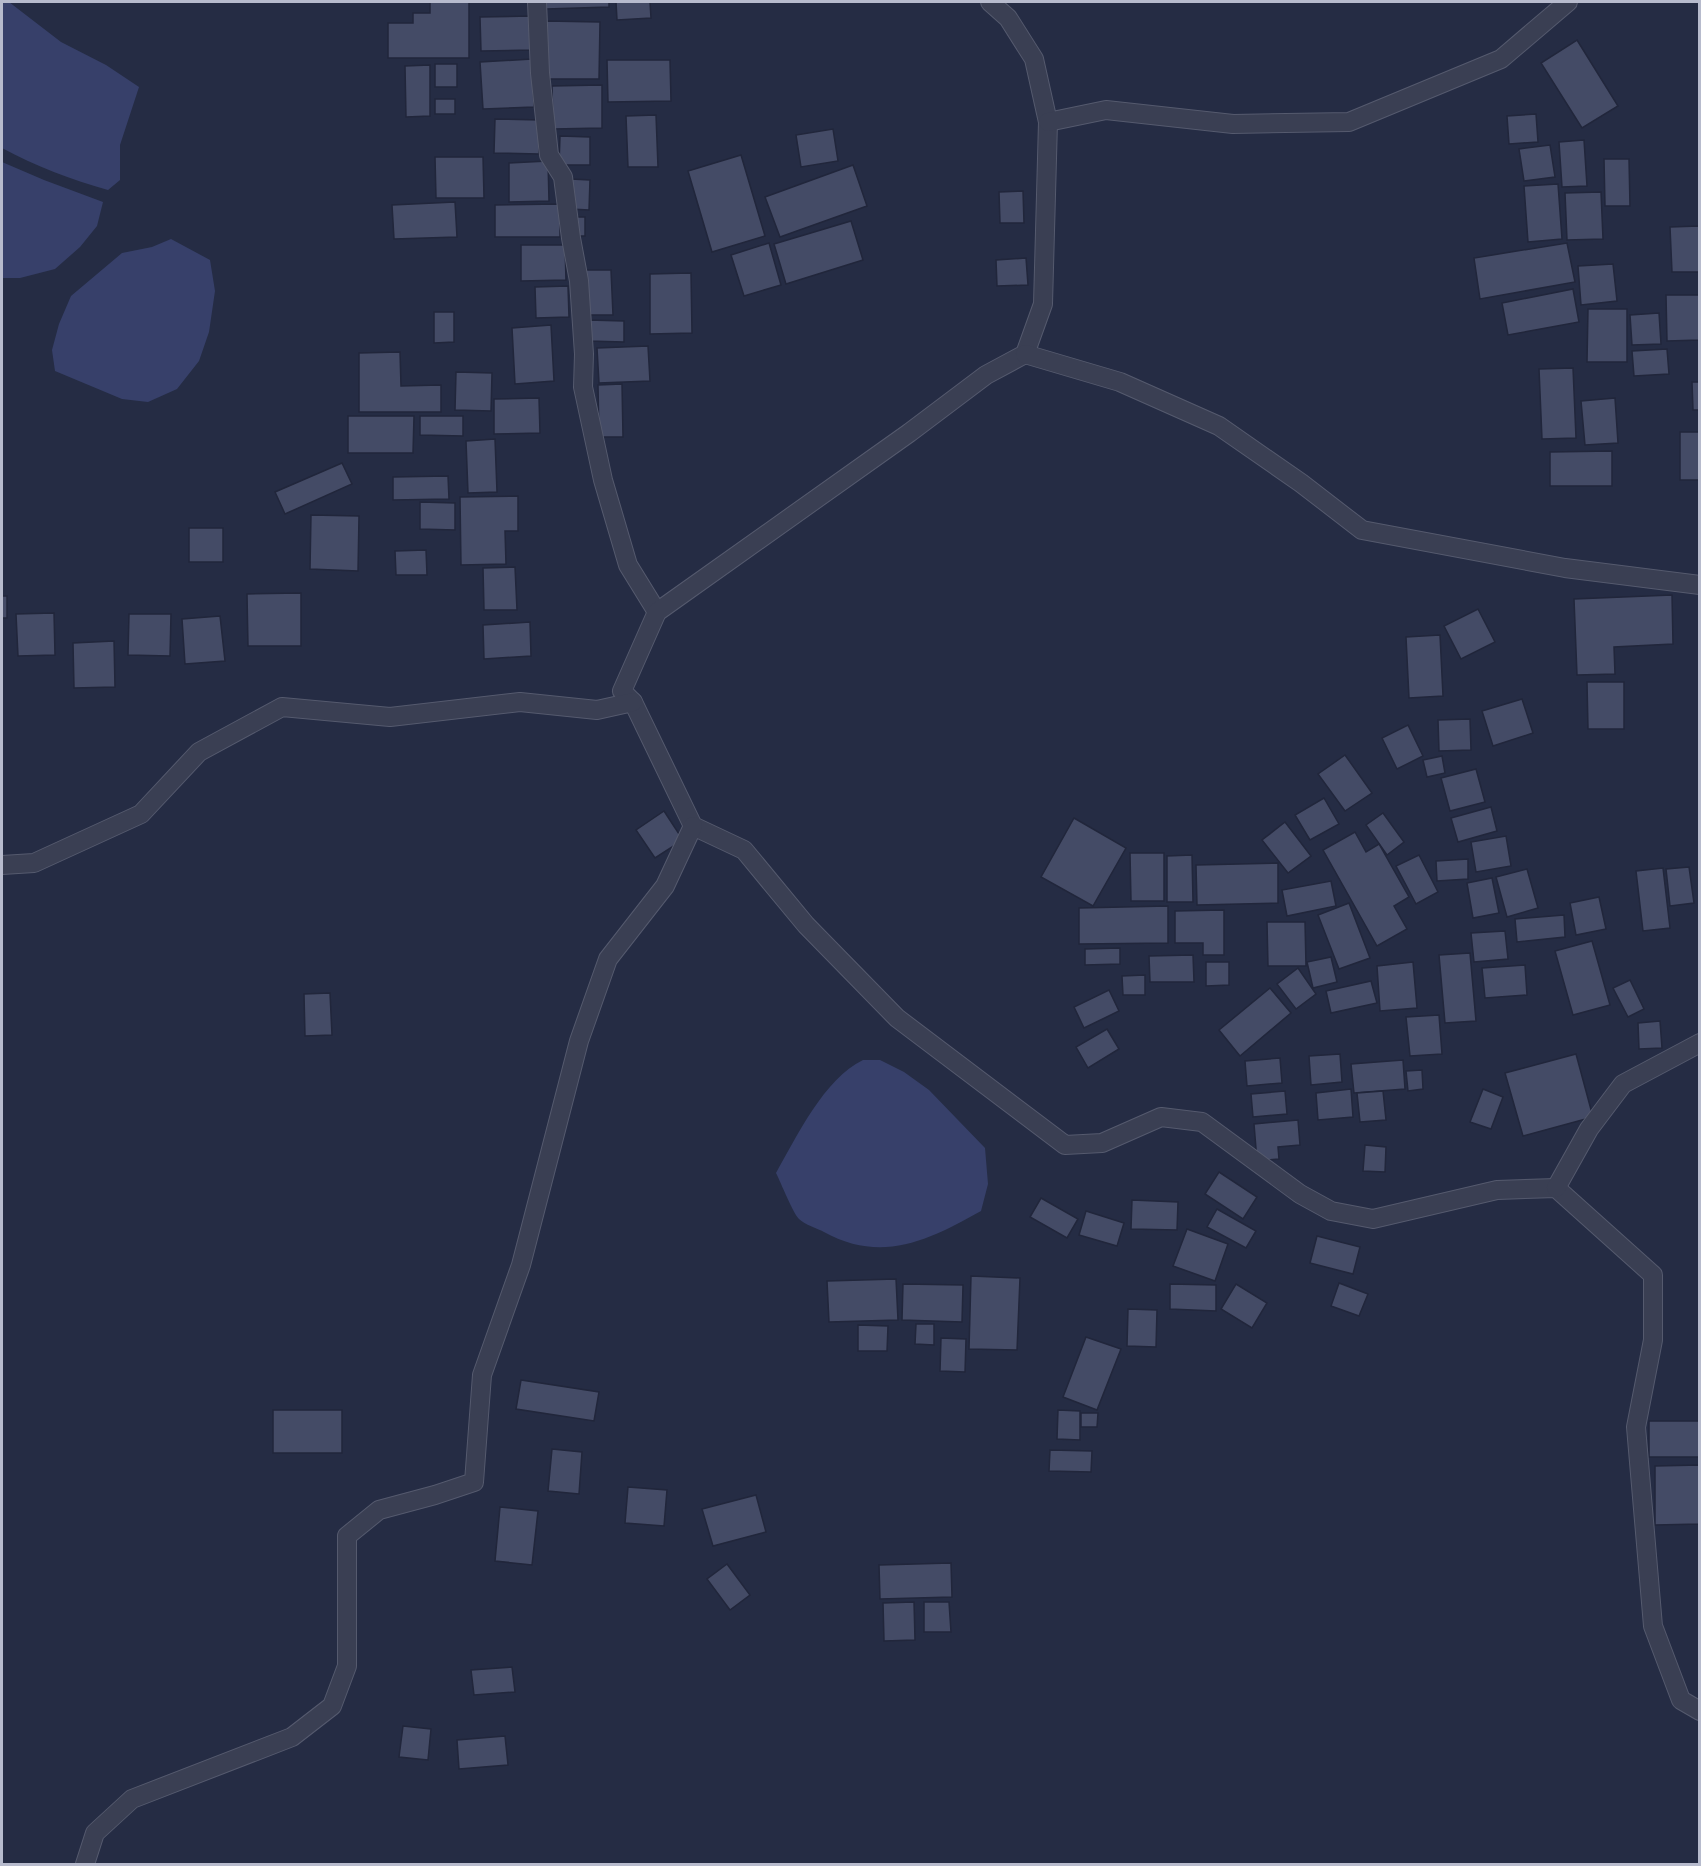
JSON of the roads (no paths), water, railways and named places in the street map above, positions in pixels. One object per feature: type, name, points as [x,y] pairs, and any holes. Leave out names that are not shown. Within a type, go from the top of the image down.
[{"type":"street","points":[[537,2],[540,73],[549,155],[563,177],[579,281],[584,354],[583,387],[603,480],[628,565],[657,612]]},
{"type":"street","points":[[990,2],[1008,18],[1034,59],[1048,122],[1043,304],[1025,354],[986,375],[909,434],[657,612],[622,691],[633,702],[693,826],[744,850],[806,925],[897,1018],[1065,1145],[1102,1143],[1161,1117],[1203,1122],[1300,1194],[1331,1211],[1373,1219],[1497,1190],[1556,1188],[1653,1275],[1653,1340],[1636,1427],[1653,1626],[1681,1700],[1700,1711]]},
{"type":"street","points":[[1048,122],[1106,111],[1233,124],[1349,122],[1500,59],[1568,2]]},
{"type":"street","points":[[1025,354],[1120,382],[1219,426],[1301,483],[1362,530],[1565,567],[1700,585]]},
{"type":"street","points":[[2,865],[34,863],[141,814],[199,752],[282,707],[390,717],[520,702],[597,710],[633,702]]},
{"type":"street","points":[[85,1864],[95,1833],[132,1799],[292,1737],[332,1706],[347,1666],[347,1536],[380,1510],[435,1496],[474,1482],[482,1375],[521,1265],[579,1041],[608,958],[665,886],[693,826]]},
{"type":"street","points":[[1556,1188],[1589,1129],[1623,1084],[1700,1043]]},
{"type":"water","points":[[2,2],[9,2],[61,42],[106,65],[139,87],[120,145],[120,180],[108,190],[54,172],[2,148]]},
{"type":"water","points":[[2,162],[103,202],[97,226],[80,247],[55,269],[20,278],[2,278]]},
{"type":"water","points":[[171,239],[210,260],[215,291],[209,332],[199,361],[177,389],[148,402],[122,399],[55,371],[52,350],[59,324],[71,296],[122,253],[152,247]]},
{"type":"water","points":[[863,1060],[880,1060],[904,1072],[929,1090],[985,1148],[988,1184],[981,1211],[924,1239],[885,1247],[866,1246],[845,1241],[808,1225],[796,1216],[776,1173],[802,1126],[824,1094],[836,1080]]}]
